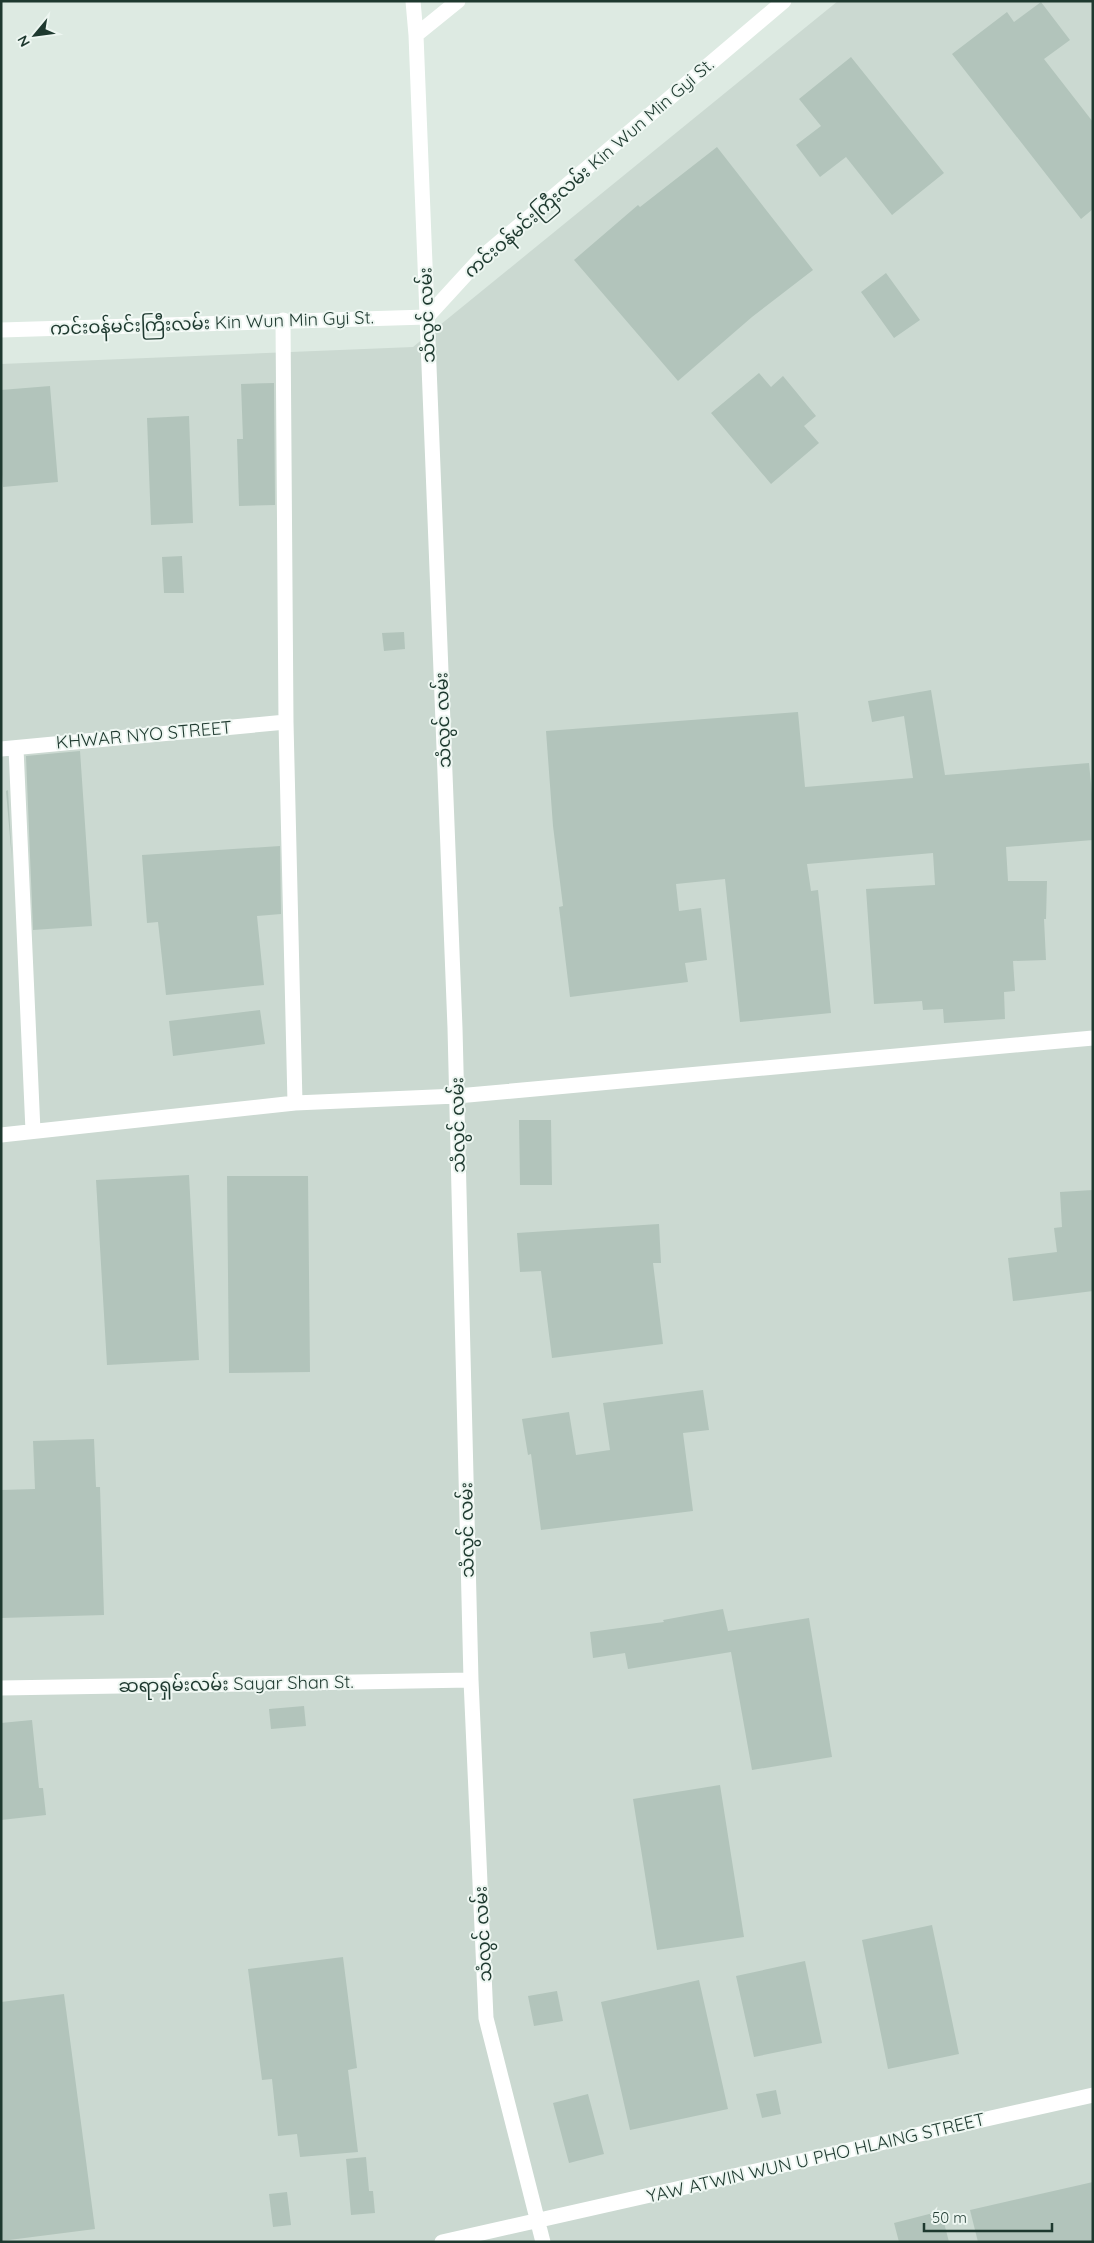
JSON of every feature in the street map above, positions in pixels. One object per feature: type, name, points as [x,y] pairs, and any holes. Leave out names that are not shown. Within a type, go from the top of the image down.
[{"type":"street","name":"သံလွင် လမ်း","points":[[413,1],[416,35],[457,1096],[471,1680],[486,2018],[543,2242]]},
{"type":"street","points":[[416,35],[458,1]]},
{"type":"street","name":"ကင်းဝန်မင်းကြီးလမ်း Kin Wun Min Gyi St.","points":[[1,330],[427,317],[482,257],[784,1]]},
{"type":"street","points":[[283,320],[286,722],[296,1103]]},
{"type":"street","name":"KHWAR NYO STREET","points":[[9,748],[286,722]]},
{"type":"street","points":[[9,748],[33,1131]]},
{"type":"street","points":[[1,1135],[296,1103],[457,1096],[1093,1038]]},
{"type":"street","name":"ဆရာရှမ်းလမ်း Sayar Shan St.","points":[[1,1688],[471,1680]]},
{"type":"street","name":"YAW ATWIN WUN U PHO HLAING STREET","points":[[442,2242],[1093,2095]]},
{"type":"shaded area","points":[[838,1],[1093,1],[1093,2242],[1,2242],[1,364],[413,347]]},
{"type":"building","points":[[1041,2],[1070,40],[1044,59],[1093,122],[1093,209],[1081,219],[952,54],[1007,12],[1014,22]]},
{"type":"building","points":[[851,57],[944,173],[892,215],[846,157],[820,177],[796,145],[821,126],[799,99]]},
{"type":"building","points":[[717,147],[813,270],[752,317],[678,381],[574,260],[638,205],[640,207]]},
{"type":"building","points":[[886,273],[920,320],[894,338],[861,292]]},
{"type":"building","points":[[759,373],[771,387],[783,376],[816,416],[804,426],[819,443],[771,484],[711,413]]},
{"type":"building","points":[[274,383],[275,505],[239,506],[237,439],[243,439],[241,384]]},
{"type":"building","points":[[50,386],[58,482],[3,487],[1,390]]},
{"type":"building","points":[[189,416],[193,523],[151,525],[147,418]]},
{"type":"building","points":[[182,556],[184,593],[164,593],[162,557]]},
{"type":"building","points":[[404,632],[405,649],[384,651],[382,633]]},
{"type":"building","points":[[931,690],[945,775],[1089,763],[1093,805],[1093,840],[1006,847],[1008,881],[1047,881],[1046,919],[1044,919],[1046,960],[1013,961],[1015,991],[1004,992],[1005,1019],[944,1023],[943,1009],[923,1010],[922,1001],[874,1004],[866,889],[935,885],[933,853],[807,864],[811,891],[818,890],[831,1013],[740,1022],[725,879],[676,884],[679,911],[701,908],[707,960],[685,963],[688,982],[570,997],[559,907],[563,906],[553,826],[546,731],[798,712],[805,787],[913,778],[904,716],[872,722],[868,701]]},
{"type":"building","points":[[80,751],[92,926],[33,930],[26,756]]},
{"type":"building","points":[[8,790],[12,860],[6,791]]},
{"type":"building","points":[[280,846],[281,914],[257,916],[264,985],[166,995],[158,922],[147,923],[142,855]]},
{"type":"building","points":[[260,1010],[265,1044],[173,1056],[169,1021]]},
{"type":"building","points":[[519,1120],[551,1120],[552,1185],[520,1185]]},
{"type":"building","points":[[189,1175],[199,1360],[107,1365],[96,1180]]},
{"type":"building","points":[[227,1176],[308,1176],[310,1372],[229,1373]]},
{"type":"building","points":[[1093,1190],[1093,1291],[1013,1301],[1008,1258],[1057,1252],[1054,1228],[1062,1227],[1060,1192]]},
{"type":"building","points":[[659,1224],[661,1263],[653,1263],[663,1344],[552,1358],[541,1271],[520,1272],[517,1233]]},
{"type":"building","points":[[703,1390],[709,1430],[683,1433],[693,1511],[541,1530],[531,1454],[528,1455],[522,1419],[569,1412],[576,1455],[610,1450],[603,1403]]},
{"type":"building","points":[[94,1439],[96,1487],[100,1487],[104,1615],[1,1618],[1,1490],[35,1489],[33,1441]]},
{"type":"building","points":[[723,1609],[728,1631],[809,1618],[832,1757],[752,1770],[731,1652],[628,1669],[625,1653],[593,1658],[590,1632],[664,1622],[663,1620]]},
{"type":"building","points":[[304,1706],[306,1726],[271,1729],[269,1709]]},
{"type":"building","points":[[32,1720],[39,1788],[43,1788],[46,1815],[1,1820],[1,1723]]},
{"type":"building","points":[[720,1785],[744,1937],[657,1950],[633,1799]]},
{"type":"building","points":[[932,1925],[959,2054],[888,2069],[862,1940]]},
{"type":"building","points":[[343,1957],[357,2068],[348,2070],[358,2152],[300,2157],[297,2134],[278,2136],[272,2079],[262,2080],[248,1969]]},
{"type":"building","points":[[805,1961],[822,2043],[754,2057],[736,1976]]},
{"type":"building","points":[[699,1980],[728,2109],[630,2130],[601,2002]]},
{"type":"building","points":[[557,1991],[563,2021],[534,2026],[528,1996]]},
{"type":"building","points":[[64,1994],[95,2229],[1,2241],[1,2002]]},
{"type":"building","points":[[776,2090],[781,2114],[762,2118],[756,2094]]},
{"type":"building","points":[[588,2094],[604,2154],[569,2163],[553,2103]]},
{"type":"building","points":[[366,2157],[369,2191],[373,2191],[375,2213],[351,2215],[346,2159]]},
{"type":"building","points":[[1093,2182],[1093,2242],[978,2242],[970,2210]]},
{"type":"building","points":[[287,2192],[291,2225],[273,2227],[269,2194]]},
{"type":"building","points":[[941,2211],[949,2242],[899,2242],[894,2223]]}]
